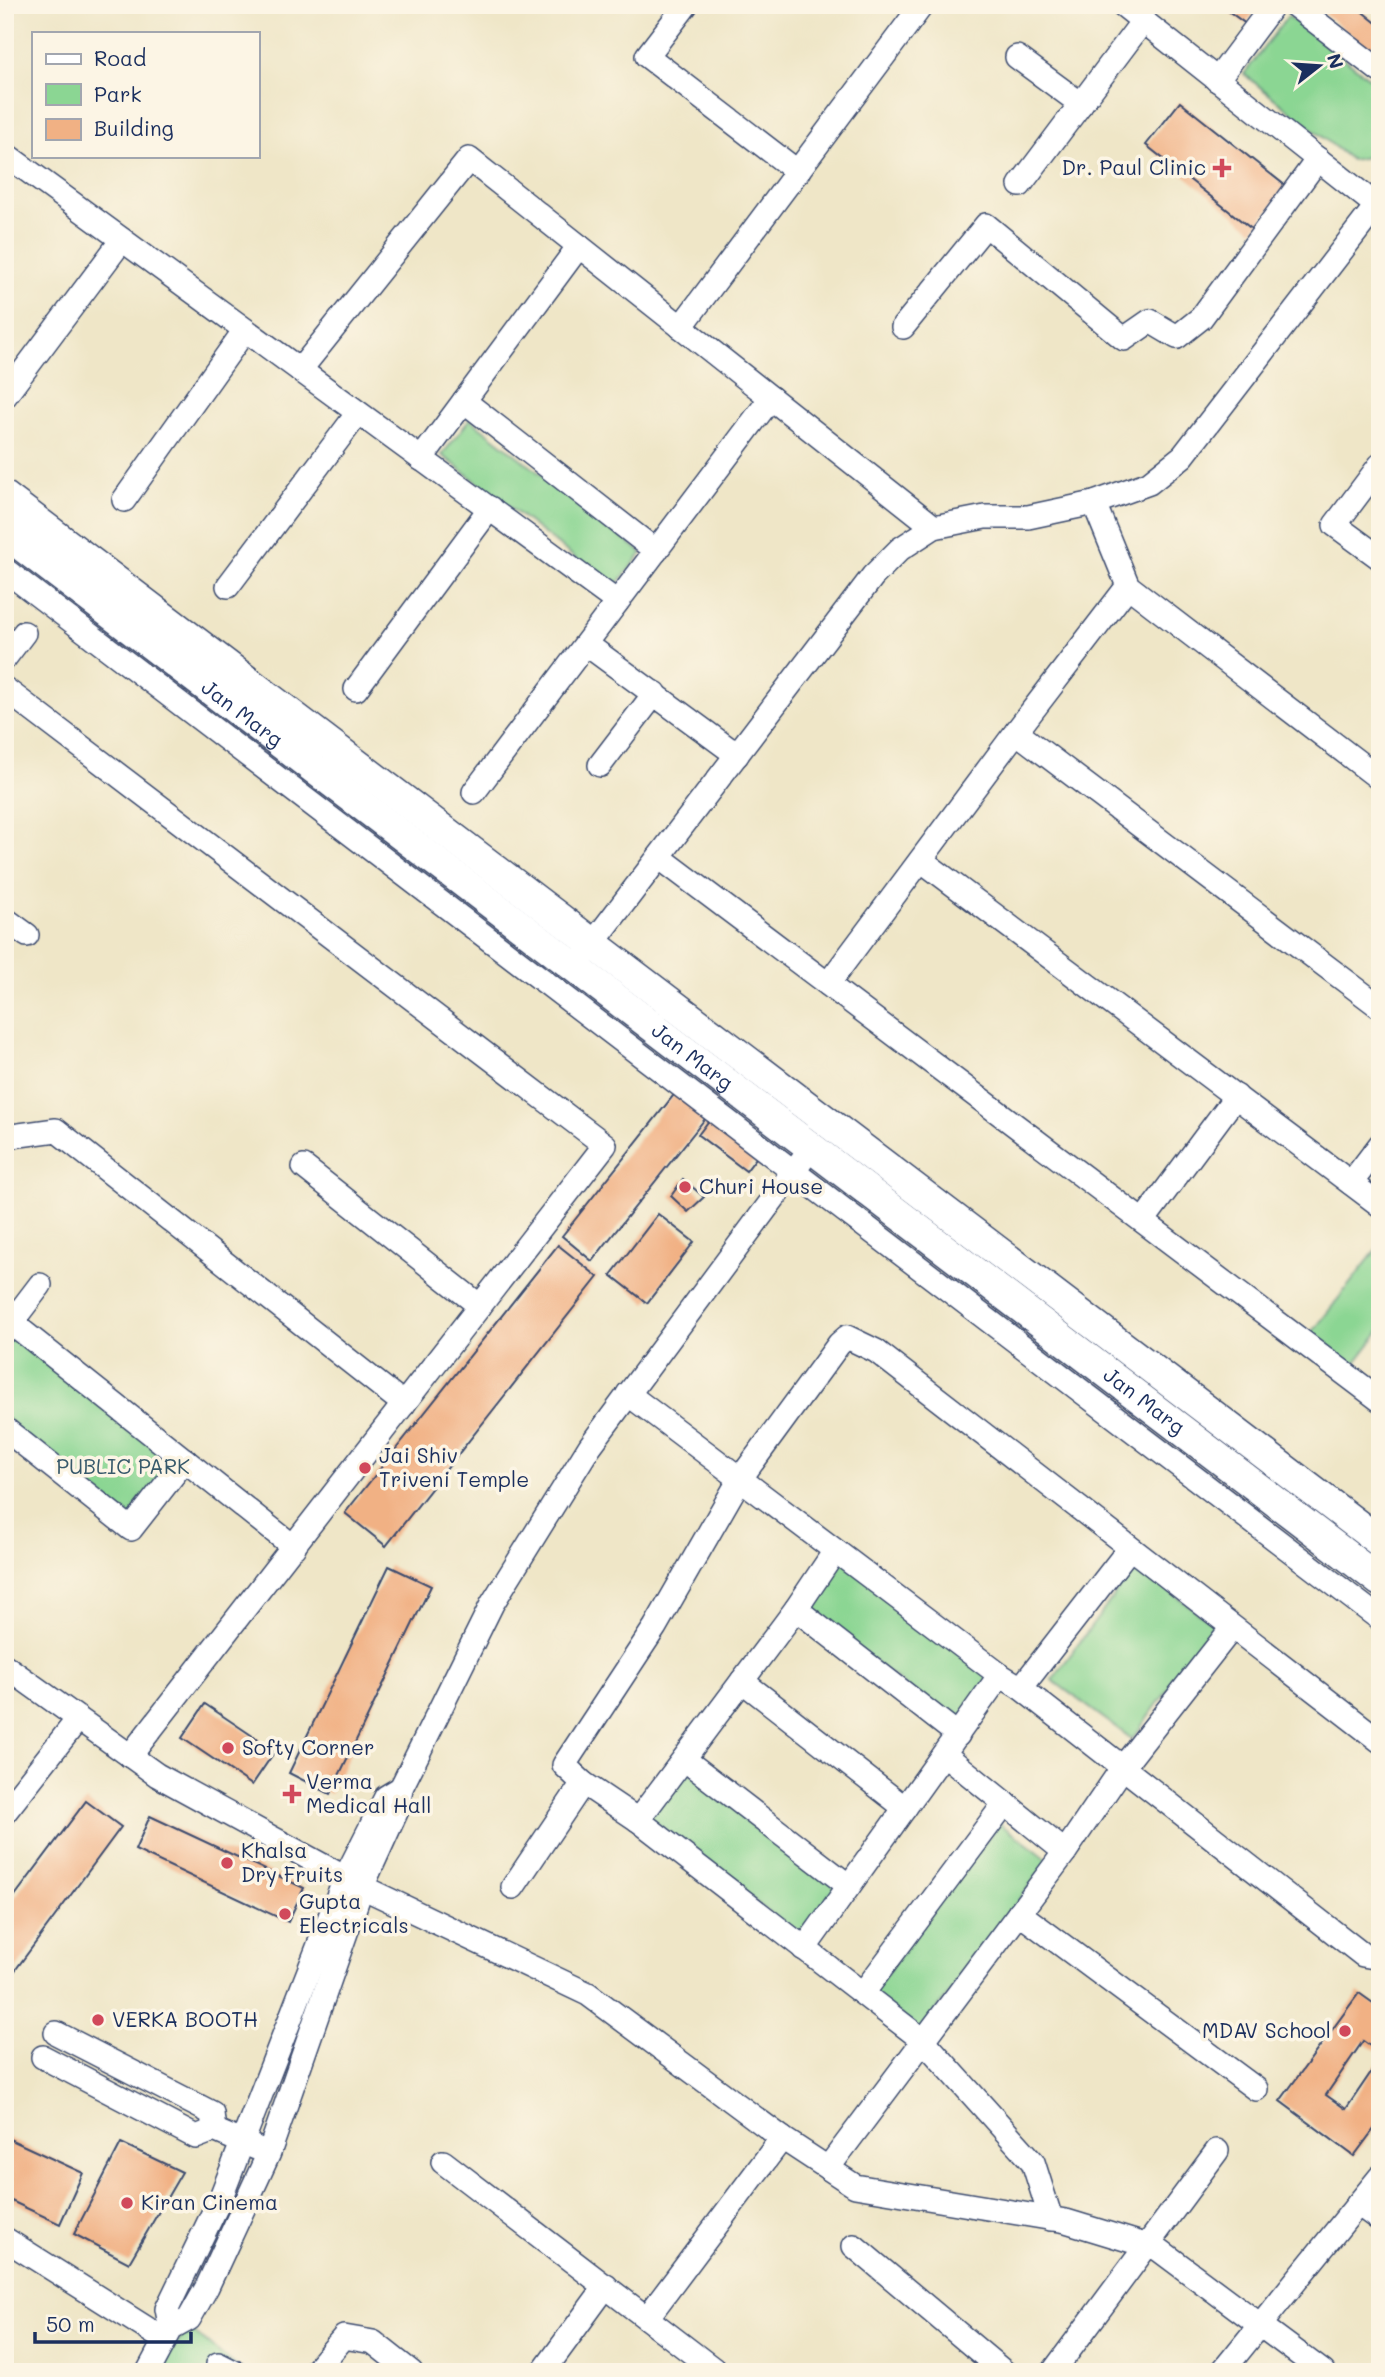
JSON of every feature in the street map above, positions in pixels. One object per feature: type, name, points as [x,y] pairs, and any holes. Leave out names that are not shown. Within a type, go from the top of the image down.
[{"type":"main road","name":"Jan Marg","points":[[5,498],[1380,1542]]},
{"type":"main road","name":"Jan Marg","points":[[5,533],[1380,1581]]},
{"type":"street","points":[[686,5],[647,56],[798,172]]},
{"type":"street","points":[[681,327],[922,5]]},
{"type":"street","points":[[574,967],[873,576],[900,549],[934,527],[985,517],[1028,517],[1094,503],[1149,484],[1183,456],[1378,204],[1123,5]]},
{"type":"street","points":[[1217,80],[1273,5]]},
{"type":"street","points":[[1294,5],[1380,71]]},
{"type":"street","points":[[1020,185],[1143,21]]},
{"type":"street","points":[[1017,57],[1081,104]]},
{"type":"street","points":[[5,155],[617,602]]},
{"type":"street","points":[[300,370],[469,159],[934,527]]},
{"type":"street","points":[[903,327],[986,225],[1124,339],[1150,321],[1177,337],[1201,318],[1318,159]]},
{"type":"street","points":[[5,396],[122,240]]},
{"type":"street","points":[[421,459],[579,246]]},
{"type":"street","points":[[124,500],[245,330]]},
{"type":"street","points":[[474,792],[771,398]]},
{"type":"street","points":[[464,401],[656,551]]},
{"type":"street","points":[[228,586],[358,412]]},
{"type":"street","points":[[1380,465],[1335,525],[1380,558]]},
{"type":"street","points":[[1094,503],[1128,586],[1380,779]]},
{"type":"street","points":[[356,689],[490,508]]},
{"type":"street","points":[[5,570],[1380,1619]]},
{"type":"street","points":[[828,984],[1128,586]]},
{"type":"street","points":[[5,658],[24,633]]},
{"type":"street","points":[[586,644],[737,755]]},
{"type":"street","points":[[5,689],[605,1145],[130,1756]]},
{"type":"street","points":[[600,765],[655,693]]},
{"type":"street","points":[[1016,733],[1380,1007]]},
{"type":"street","points":[[659,857],[1380,1400]]},
{"type":"street","points":[[921,860],[1380,1205]]},
{"type":"street","points":[[5,919],[27,935]]},
{"type":"street","points":[[1143,1221],[1236,1097]]},
{"type":"street","points":[[168,2334],[167,2309],[221,2197],[354,1882],[386,1797],[401,1787],[492,1604],[590,1447],[829,1123]]},
{"type":"street","points":[[5,1137],[56,1130],[404,1404]]},
{"type":"street","points":[[1351,1183],[1380,1145]]},
{"type":"street","points":[[304,1167],[480,1306]]},
{"type":"street","points":[[40,1285],[8,1327],[185,1460],[294,1547]]},
{"type":"street","points":[[1051,2218],[1033,2161],[924,2040],[638,1820],[583,1783],[564,1765],[655,1627],[740,1479],[846,1337],[876,1351],[1380,1741]]},
{"type":"street","points":[[628,1394],[1000,1675],[1021,1688],[1363,1955],[1380,1958]]},
{"type":"street","points":[[5,1429],[131,1529],[185,1460]]},
{"type":"street","points":[[1021,1688],[1129,1549]]},
{"type":"street","points":[[638,1820],[796,1609],[835,1551]]},
{"type":"street","points":[[796,1609],[958,1735]]},
{"type":"street","points":[[828,2168],[1065,1852],[1123,1767],[1232,1628]]},
{"type":"street","points":[[5,1666],[157,1775],[354,1882],[588,1994],[782,2138],[855,2186],[1051,2218],[1158,2249],[1324,2372]]},
{"type":"street","points":[[804,1949],[1000,1675]]},
{"type":"street","points":[[742,1681],[905,1808]]},
{"type":"street","points":[[5,1812],[78,1718]]},
{"type":"street","points":[[944,1754],[1065,1852]]},
{"type":"street","points":[[684,1759],[849,1886]]},
{"type":"street","points":[[513,1887],[583,1783]]},
{"type":"street","points":[[863,1993],[1005,1803]]},
{"type":"street","points":[[148,2372],[168,2334],[189,2319],[207,2287],[269,2153],[354,1882]]},
{"type":"street","points":[[1019,1913],[1256,2089]]},
{"type":"street","points":[[56,2033],[212,2113],[214,2130]]},
{"type":"street","points":[[43,2057],[197,2137],[214,2130],[269,2153]]},
{"type":"street","points":[[647,2318],[782,2138]]},
{"type":"street","points":[[1053,2372],[1217,2151]]},
{"type":"street","points":[[443,2162],[718,2372]]},
{"type":"street","points":[[1222,2372],[1380,2177]]},
{"type":"street","points":[[1358,2204],[1380,2220]]},
{"type":"street","points":[[5,2239],[168,2334]]},
{"type":"street","points":[[854,2246],[1004,2372]]},
{"type":"street","points":[[543,2372],[606,2286]]},
{"type":"street","points":[[314,2372],[344,2337],[373,2342],[411,2372]]},
{"type":"green space","points":[[1288,16],[1380,86],[1380,155],[1351,160],[1244,74]]},
{"type":"green space","points":[[470,419],[642,553],[614,588],[442,455]]},
{"type":"green space","points":[[1380,1245],[1380,1331],[1350,1370],[1310,1335]]},
{"type":"green space","name":"PUBLIC PARK","points":[[5,1331],[185,1460],[131,1529],[5,1429]]},
{"type":"green space","points":[[846,1552],[999,1668],[957,1725],[804,1609]]},
{"type":"green space","points":[[1136,1566],[1215,1625],[1132,1739],[1052,1680]]},
{"type":"green space","points":[[685,1769],[839,1887],[801,1937],[647,1818]]},
{"type":"green space","points":[[999,1823],[1049,1860],[921,2031],[871,1994]]},
{"type":"green space","points":[[188,2328],[244,2372],[156,2372]]},
{"type":"building","points":[[1220,5],[1260,5],[1246,24]]},
{"type":"building","points":[[1313,5],[1354,5],[1380,26],[1380,57]]},
{"type":"building","points":[[1180,102],[1287,187],[1253,230],[1146,145]]},
{"type":"building","points":[[677,1091],[708,1115],[592,1261],[562,1236]]},
{"type":"building","points":[[711,1118],[759,1154],[746,1171],[698,1135]]},
{"type":"building","name":"Churi House","points":[[683,1179],[704,1197],[688,1212],[671,1196]]},
{"type":"building","points":[[658,1214],[694,1242],[647,1303],[611,1275]]},
{"type":"building","points":[[558,1245],[598,1277],[386,1546],[345,1513]]},
{"type":"building","points":[[389,1566],[431,1586],[330,1794],[289,1773]]},
{"type":"building","points":[[205,1704],[275,1751],[252,1785],[182,1738]]},
{"type":"building","points":[[86,1801],[121,1827],[5,1984],[5,1909]]},
{"type":"building","points":[[150,1816],[304,1888],[288,1922],[135,1850]]},
{"type":"building","points":[[1359,1993],[1380,2008],[1380,2053],[1363,2041],[1326,2095],[1346,2109],[1380,2059],[1380,2121],[1354,2156],[1280,2101]]},
{"type":"building","points":[[5,2137],[83,2173],[60,2224],[5,2198]]},
{"type":"building","name":"Kiran Cinema","points":[[121,2143],[182,2172],[129,2263],[74,2234]]},
{"type":"place","name":"Dr. Paul Clinic","points":[[1222,168]]},
{"type":"place","name":"Churi House","points":[[685,1187]]},
{"type":"place","name":"Jai Shiv Triveni Temple","points":[[365,1468]]},
{"type":"place","name":"Softy Corner","points":[[228,1748]]},
{"type":"place","name":"Verma Medical Hall","points":[[292,1794]]},
{"type":"place","name":"Khalsa Dry Fruits","points":[[227,1863]]},
{"type":"place","name":"Gupta Electricals","points":[[285,1914]]},
{"type":"place","name":"VERKA BOOTH","points":[[98,2020]]},
{"type":"place","name":"MDAV School","points":[[1345,2031]]},
{"type":"place","name":"Kiran Cinema","points":[[127,2203]]}]
